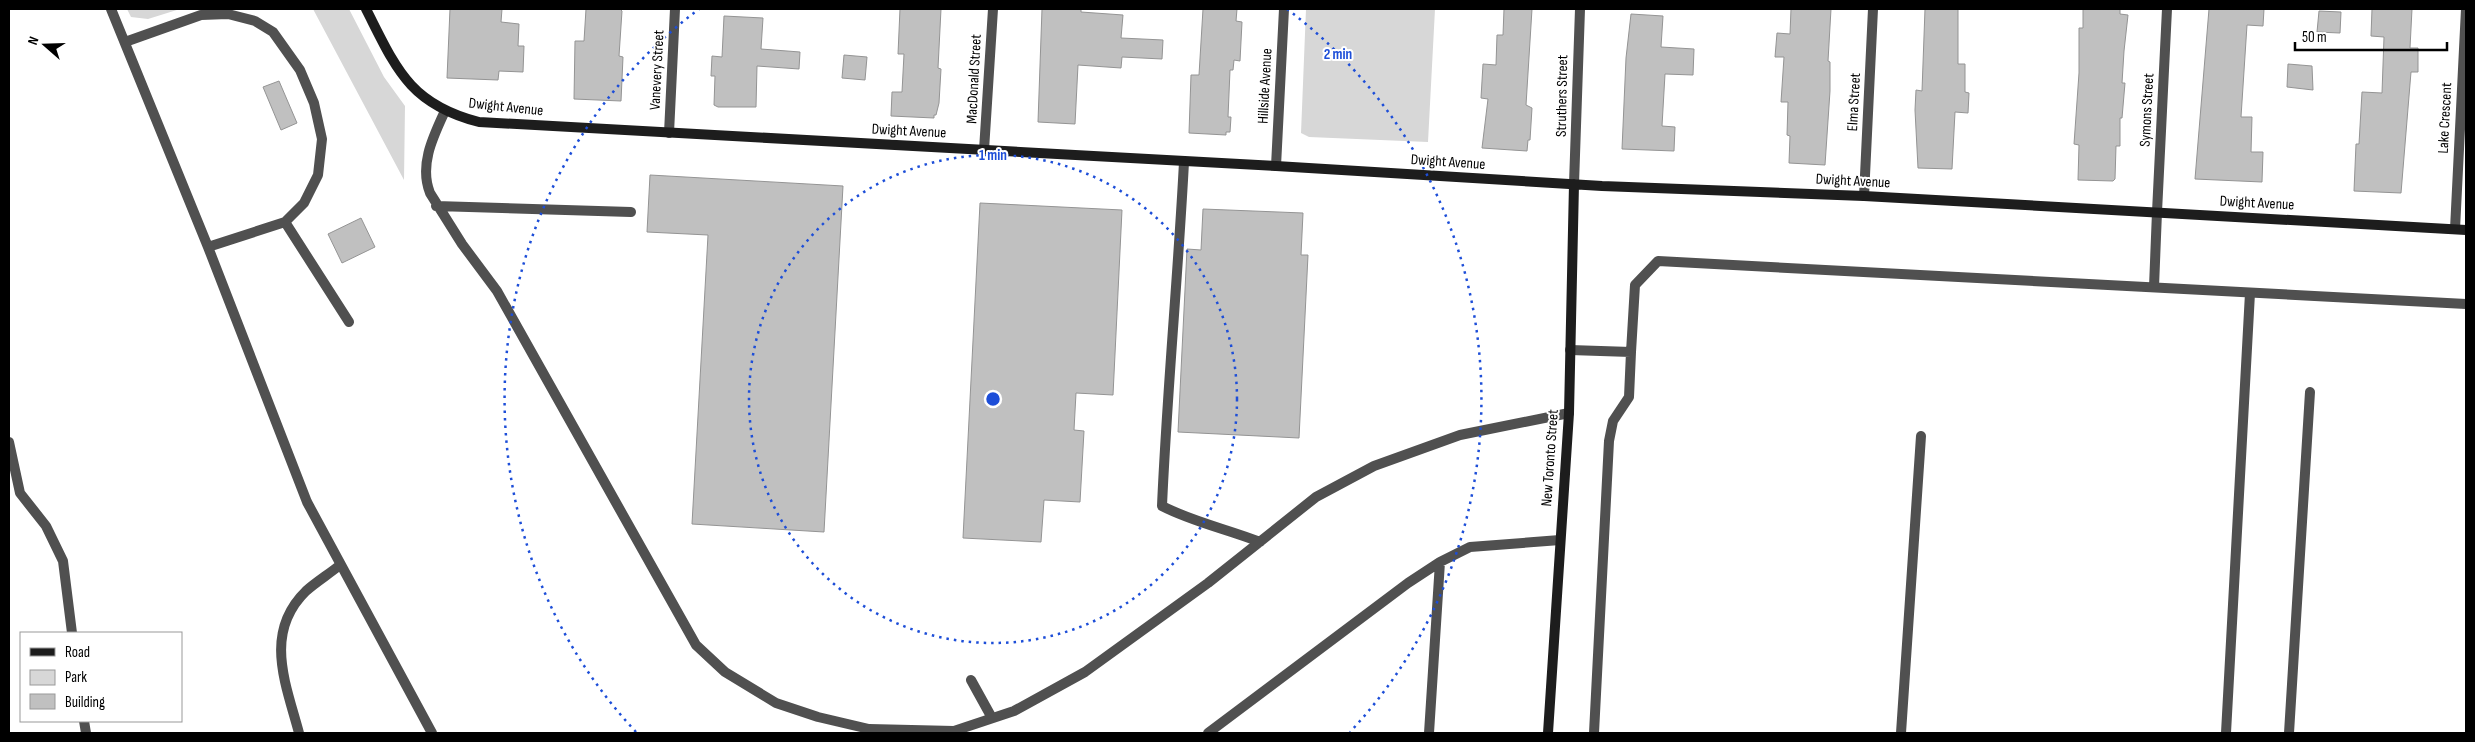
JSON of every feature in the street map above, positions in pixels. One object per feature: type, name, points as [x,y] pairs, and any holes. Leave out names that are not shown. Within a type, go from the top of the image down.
[{"type":"street","points":[[111,9],[208,247],[307,502],[432,733]]},
{"type":"street","name":"Dwight Avenue","points":[[366,9],[392,61],[420,95],[445,111],[479,122],[497,124],[1574,184],[1864,196],[2466,230]]},
{"type":"street","name":"Vanevery Street","points":[[669,133],[675,9]]},
{"type":"street","name":"MacDonald Street","points":[[984,150],[993,9]]},
{"type":"street","name":"Hillside Avenue","points":[[1276,166],[1284,9]]},
{"type":"street","name":"Struthers Street","points":[[1574,184],[1580,9]]},
{"type":"street","name":"Elma Street","points":[[1864,196],[1873,9]]},
{"type":"street","name":"Symons Street","points":[[2154,288],[2167,9]]},
{"type":"street","name":"Lake Crescent","points":[[2455,229],[2466,9]]},
{"type":"street","points":[[124,42],[201,15],[228,14],[256,20],[273,32],[300,70],[314,104],[322,139],[318,175],[304,203],[285,222],[208,247]]},
{"type":"street","points":[[445,111],[435,133],[426,166],[426,184],[436,206],[497,291],[696,645],[725,672],[776,703],[818,717],[869,729],[954,731],[1014,711],[1085,672],[1208,583],[1316,497],[1374,466],[1460,435],[1568,413]]},
{"type":"street","points":[[1184,162],[1181,227],[1166,395],[1162,506],[1183,517],[1223,528],[1260,542]]},
{"type":"street","name":"New Toronto Street","points":[[1548,733],[1568,413],[1574,184]]},
{"type":"street","points":[[436,206],[631,212]]},
{"type":"street","points":[[285,222],[349,322]]},
{"type":"street","points":[[1594,733],[1609,441],[1613,422],[1629,397],[1634,285],[1658,261],[2466,304]]},
{"type":"street","points":[[2226,733],[2250,293]]},
{"type":"street","points":[[1570,350],[1631,352]]},
{"type":"street","points":[[2290,733],[2310,392]]},
{"type":"street","points":[[1902,733],[1921,436]]},
{"type":"street","points":[[9,442],[20,493],[46,526],[63,561],[72,632]]},
{"type":"street","points":[[1208,733],[1440,562],[1470,547],[1560,540]]},
{"type":"street","points":[[1429,733],[1440,562]]},
{"type":"street","points":[[299,733],[281,659],[280,642],[290,612],[299,599],[340,565]]},
{"type":"street","points":[[971,680],[992,718]]},
{"type":"green space","points":[[127,9],[180,9],[148,19],[131,17]]},
{"type":"green space","points":[[313,9],[349,9],[384,77],[405,106],[404,180]]},
{"type":"green space","points":[[1306,9],[1435,9],[1428,142],[1309,137],[1301,133]]},
{"type":"building","points":[[450,9],[502,9],[501,22],[519,24],[518,46],[524,46],[523,72],[499,71],[498,80],[447,78]]},
{"type":"building","points":[[586,9],[620,9],[622,11],[619,56],[623,57],[621,101],[574,99],[575,41],[584,41]]},
{"type":"building","points":[[900,9],[941,9],[938,68],[941,69],[939,103],[934,118],[891,116],[892,92],[902,92],[904,54],[898,54]]},
{"type":"building","points":[[1042,9],[1081,9],[1081,12],[1123,15],[1121,38],[1163,40],[1162,59],[1122,57],[1121,68],[1078,65],[1075,124],[1038,122]]},
{"type":"building","points":[[1203,9],[1237,9],[1236,21],[1242,22],[1240,61],[1234,60],[1233,70],[1230,70],[1228,117],[1231,117],[1230,132],[1226,132],[1226,135],[1189,133],[1191,75],[1199,75]]},
{"type":"building","points":[[1504,9],[1532,9],[1526,105],[1532,108],[1530,140],[1528,140],[1527,151],[1482,148],[1488,99],[1481,98],[1483,64],[1496,65],[1497,35],[1503,35]]},
{"type":"building","points":[[1791,9],[1831,9],[1828,61],[1830,62],[1830,91],[1825,165],[1789,163],[1790,136],[1787,135],[1788,102],[1781,102],[1784,57],[1775,57],[1777,33],[1790,34]]},
{"type":"building","points":[[1925,9],[1958,9],[1958,64],[1965,64],[1965,92],[1969,93],[1968,113],[1955,112],[1952,169],[1918,168],[1915,110],[1916,90],[1922,91]]},
{"type":"building","points":[[2083,9],[2120,9],[2120,14],[2128,15],[2122,83],[2125,83],[2122,118],[2120,118],[2120,146],[2116,146],[2115,179],[2113,181],[2078,180],[2079,145],[2074,144],[2079,73],[2079,28],[2083,28]]},
{"type":"building","points":[[2209,9],[2264,9],[2263,26],[2247,25],[2241,117],[2252,117],[2251,152],[2263,152],[2262,182],[2195,179]]},
{"type":"building","points":[[2372,9],[2412,9],[2410,48],[2418,48],[2418,72],[2411,72],[2401,193],[2354,191],[2356,144],[2359,144],[2362,92],[2382,93],[2384,37],[2371,36]]},
{"type":"building","points":[[2319,11],[2341,12],[2340,33],[2317,32]]},
{"type":"building","points":[[1631,14],[1663,16],[1661,47],[1694,49],[1693,75],[1665,74],[1662,126],[1675,127],[1674,151],[1622,149],[1626,58]]},
{"type":"building","points":[[724,16],[763,18],[761,49],[800,52],[799,69],[757,66],[756,107],[718,107],[714,105],[715,76],[711,76],[712,56],[722,57]]},
{"type":"building","points":[[844,55],[867,57],[865,80],[842,78]]},
{"type":"building","points":[[2288,64],[2312,66],[2313,90],[2287,87]]},
{"type":"building","points":[[279,81],[297,123],[281,130],[263,87]]},
{"type":"building","points":[[650,175],[843,186],[824,532],[692,524],[708,235],[647,232]]},
{"type":"building","points":[[980,203],[1122,210],[1113,395],[1076,393],[1074,430],[1084,431],[1080,502],[1044,500],[1041,542],[963,538]]},
{"type":"building","points":[[1203,209],[1303,213],[1301,255],[1308,255],[1299,438],[1178,432],[1187,249],[1201,250]]},
{"type":"building","points":[[361,218],[375,247],[342,263],[328,234]]}]
